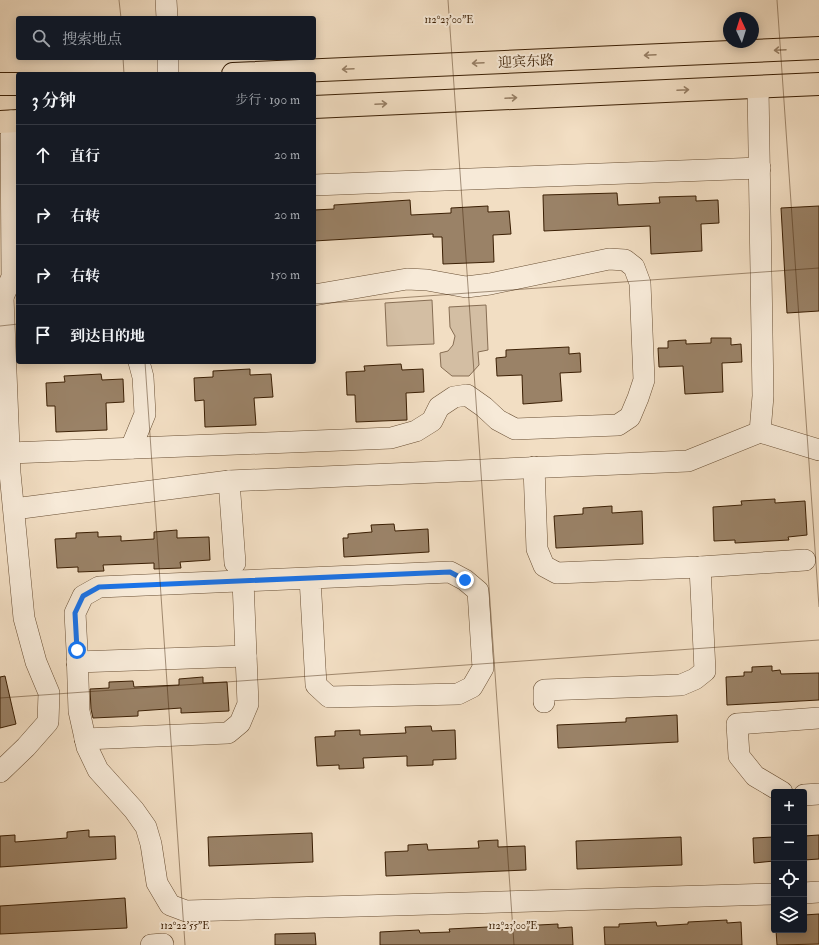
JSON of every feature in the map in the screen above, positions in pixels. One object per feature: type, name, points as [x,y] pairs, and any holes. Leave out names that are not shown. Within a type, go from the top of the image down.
[{"type":"highway","name":"迎宾东路","points":[[278,72],[819,48]]},
{"type":"highway","points":[[0,84],[16,84]]},
{"type":"highway","points":[[316,107],[819,84]]},
{"type":"street","points":[[166,0],[167,16]]},
{"type":"street","points":[[168,60],[168,72]]},
{"type":"street","points":[[758,87],[763,396],[760,432]]},
{"type":"street","points":[[0,772],[26,747],[48,722],[49,693],[36,662],[24,618],[14,509],[7,466],[2,294],[12,277],[10,121]]},
{"type":"street","points":[[316,185],[760,168]]},
{"type":"street","points":[[7,466],[131,448],[391,438],[416,431],[432,421],[439,407],[454,397],[467,395],[484,407],[498,420],[514,429],[618,425],[630,416],[644,380],[640,283],[634,267],[625,260],[609,259],[490,284],[466,287],[427,280],[408,279],[316,295]]},
{"type":"street","points":[[131,448],[145,414],[143,377],[140,364]]},
{"type":"street","points":[[14,509],[229,481],[688,461],[760,432],[819,450]]},
{"type":"street","points":[[534,467],[537,549],[544,566],[557,573],[700,567],[805,560]]},
{"type":"street","points":[[85,739],[228,733],[240,723],[248,704],[246,656],[229,481]]},
{"type":"street","points":[[544,702],[544,690],[681,685],[695,679],[705,671],[700,567]]},
{"type":"street","points":[[310,578],[316,686],[329,697],[458,694],[472,687],[483,668],[478,591],[465,580],[450,572],[310,578],[239,572],[99,587],[83,596],[75,613],[78,662],[78,711],[87,747],[98,770],[134,810],[146,827],[151,844],[157,883],[170,905],[186,911],[771,894]]},
{"type":"street","points":[[78,662],[246,656]]},
{"type":"street","points":[[777,789],[755,776],[739,756],[737,724],[819,718]]},
{"type":"street","points":[[807,795],[819,794]]},
{"type":"street","points":[[807,893],[819,892]]},
{"type":"street","points":[[151,945],[163,945]]},
{"type":"shaded area","points":[[432,300],[434,344],[387,346],[385,303]]},
{"type":"shaded area","points":[[486,305],[488,350],[478,352],[479,365],[469,376],[452,376],[441,367],[440,353],[448,351],[453,345],[455,336],[450,327],[449,307]]},
{"type":"building","points":[[617,193],[618,205],[660,203],[659,197],[696,196],[696,201],[718,200],[719,223],[701,224],[702,251],[651,254],[650,226],[544,231],[543,195]]},
{"type":"building","points":[[410,200],[411,215],[451,213],[451,208],[488,206],[488,212],[509,211],[511,234],[493,235],[494,262],[443,264],[442,237],[433,237],[433,234],[316,241],[316,210],[334,209],[334,205]]},
{"type":"building","points":[[819,206],[819,311],[787,313],[781,208]]},
{"type":"building","points":[[711,338],[731,338],[731,345],[741,344],[742,362],[722,363],[723,392],[685,394],[683,366],[659,367],[658,348],[668,348],[668,341],[686,340],[686,344],[711,343]]},
{"type":"building","points":[[569,347],[569,354],[580,353],[581,372],[560,373],[562,401],[523,404],[522,375],[497,376],[496,358],[506,357],[506,350]]},
{"type":"building","points":[[401,364],[402,370],[423,369],[424,392],[406,393],[407,420],[356,422],[355,395],[347,395],[346,372],[365,371],[364,366]]},
{"type":"building","points":[[250,369],[250,375],[271,374],[273,397],[254,398],[256,425],[205,427],[204,400],[195,401],[194,378],[213,377],[213,371]]},
{"type":"building","points":[[101,374],[102,380],[123,379],[124,402],[106,403],[107,430],[56,432],[55,406],[47,406],[46,383],[65,382],[64,376]]},
{"type":"building","points":[[775,499],[775,503],[805,501],[807,535],[788,537],[789,540],[735,543],[735,540],[714,541],[713,507],[742,505],[741,501]]},
{"type":"building","points":[[612,506],[612,513],[642,511],[643,544],[556,548],[554,516],[583,514],[583,508]]},
{"type":"building","points":[[394,524],[395,531],[428,529],[429,552],[344,557],[343,538],[348,538],[348,534],[372,532],[371,525]]},
{"type":"building","points":[[177,530],[177,538],[209,537],[210,560],[180,562],[181,568],[154,569],[154,563],[103,565],[104,571],[78,572],[78,567],[57,568],[55,539],[76,538],[76,533],[98,532],[98,537],[121,536],[121,541],[154,539],[154,532]]},
{"type":"building","points":[[772,666],[772,671],[780,670],[781,674],[819,673],[819,700],[727,705],[726,677],[744,676],[744,672],[752,672],[752,667]]},
{"type":"building","points":[[5,676],[16,724],[0,728],[0,677]]},
{"type":"building","points":[[203,677],[203,683],[227,682],[229,711],[181,713],[181,708],[138,711],[138,716],[93,718],[90,689],[109,688],[109,682],[133,681],[134,687],[179,685],[179,679]]},
{"type":"building","points":[[677,715],[678,742],[558,748],[557,725],[626,722],[626,718]]},
{"type":"building","points":[[431,726],[432,731],[455,730],[456,759],[433,760],[433,765],[407,766],[407,756],[363,758],[364,768],[339,769],[339,765],[317,766],[315,737],[335,736],[335,731],[360,730],[360,735],[406,733],[405,727]]},
{"type":"building","points":[[89,830],[89,837],[115,836],[116,859],[0,867],[0,836],[15,835],[15,842],[67,838],[67,832]]},
{"type":"building","points":[[312,833],[313,862],[209,866],[208,837]]},
{"type":"building","points":[[819,835],[819,859],[807,860],[807,836]]},
{"type":"building","points":[[681,837],[682,865],[577,869],[576,841]]},
{"type":"building","points":[[771,837],[771,861],[754,863],[753,838]]},
{"type":"building","points":[[498,840],[498,847],[525,846],[526,870],[386,876],[385,852],[408,851],[408,845],[427,844],[428,850],[479,848],[478,841]]},
{"type":"building","points":[[125,898],[127,928],[0,934],[0,906]]},
{"type":"building","points":[[819,914],[819,944],[777,945],[776,933],[807,933],[807,915]]},
{"type":"building","points":[[727,920],[727,923],[741,922],[742,945],[605,945],[604,927],[619,927],[619,924],[656,922],[657,926],[688,924],[688,922]]},
{"type":"building","points":[[558,924],[558,928],[572,927],[573,945],[380,945],[380,932],[419,930],[420,933],[450,932],[449,929],[488,927],[488,930],[519,929],[519,926]]},
{"type":"building","points":[[315,933],[316,945],[275,945],[275,934]]},
{"type":"route","points":[[77,650],[75,613],[83,596],[99,587],[450,572],[465,580]]}]
